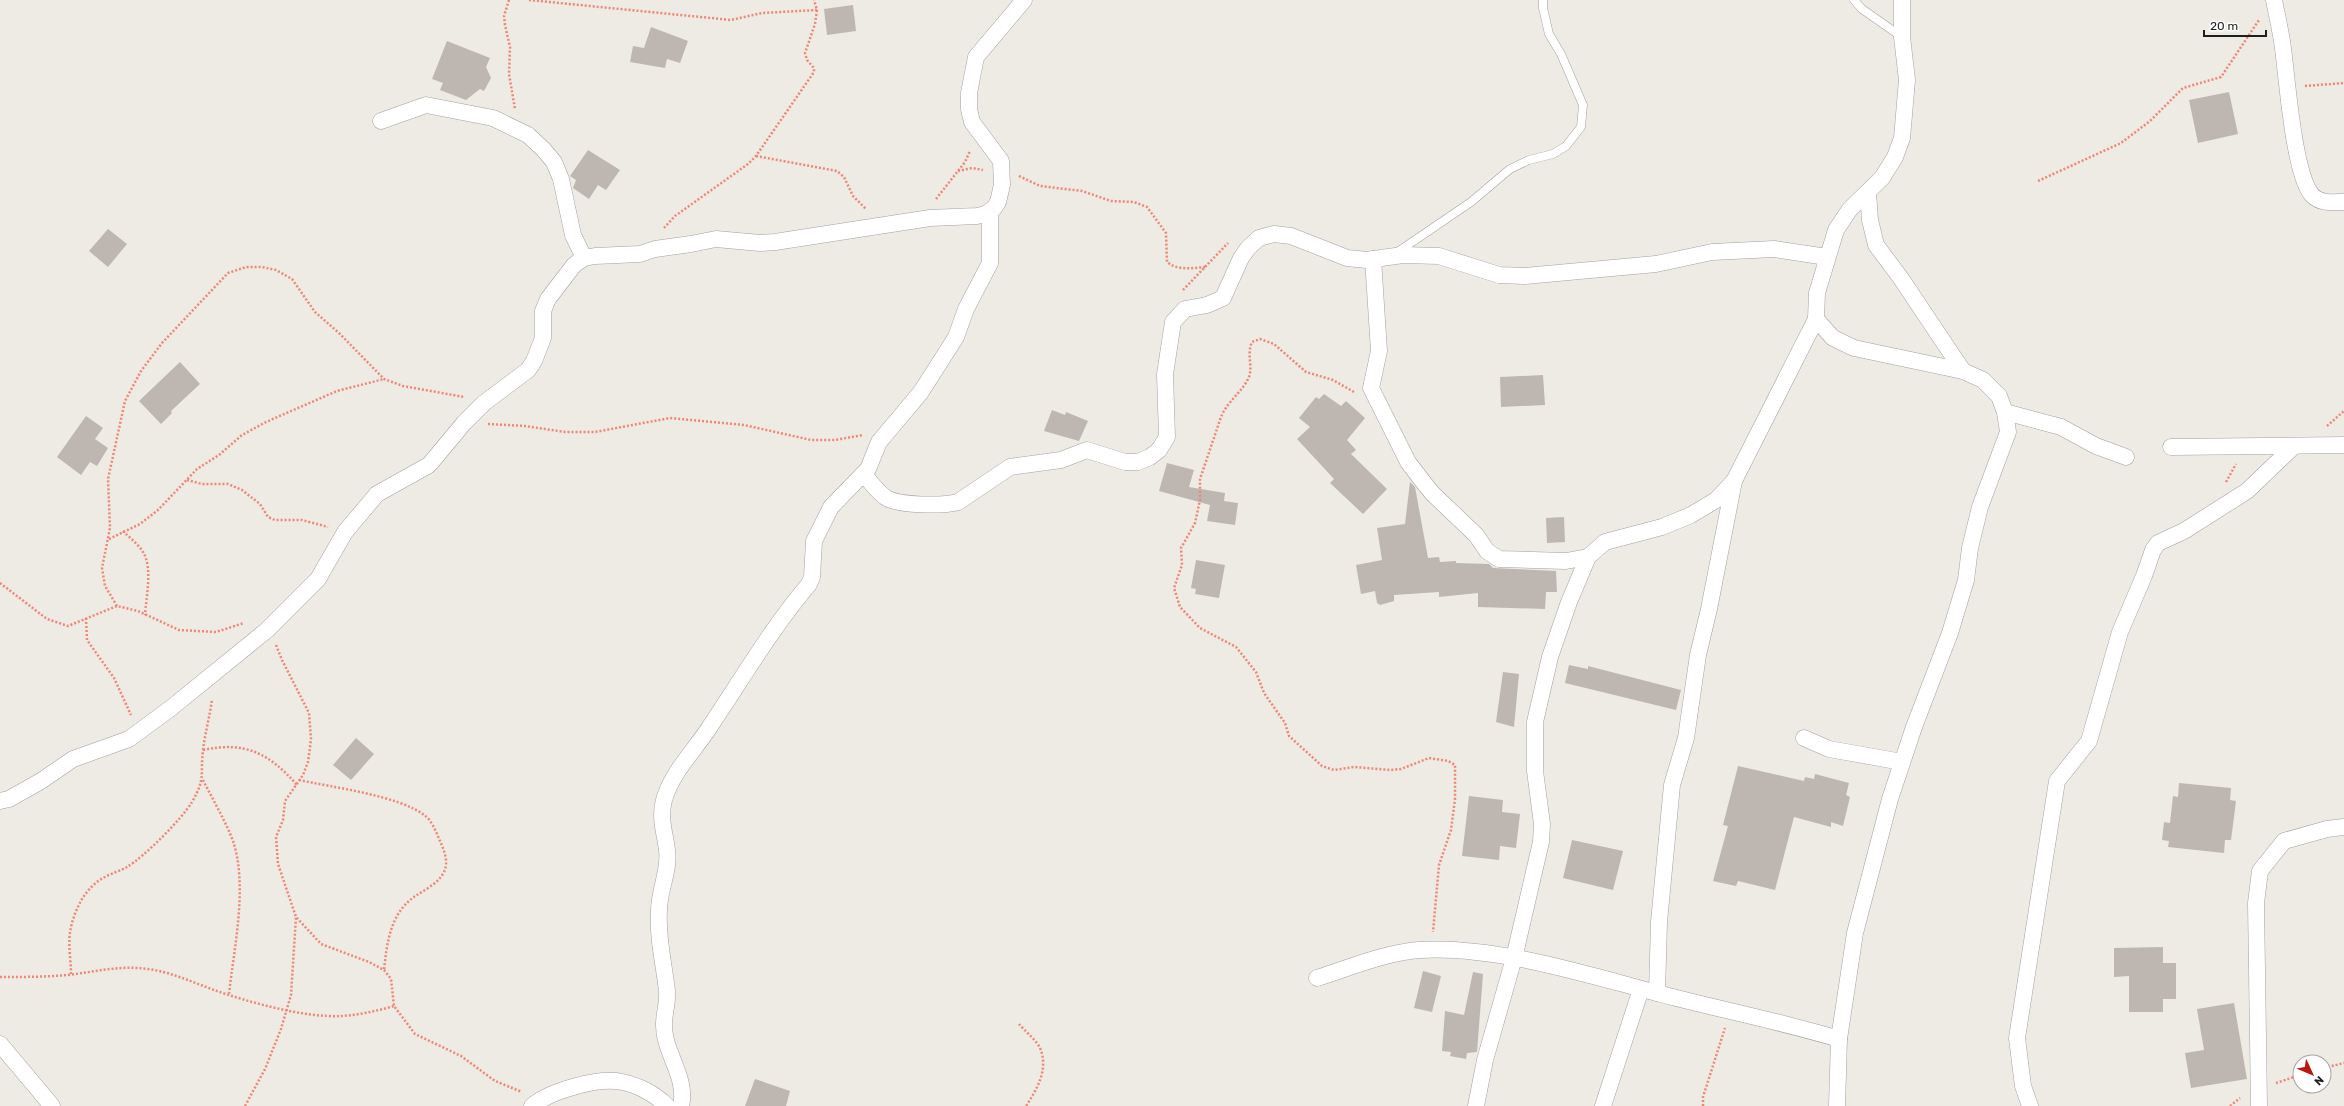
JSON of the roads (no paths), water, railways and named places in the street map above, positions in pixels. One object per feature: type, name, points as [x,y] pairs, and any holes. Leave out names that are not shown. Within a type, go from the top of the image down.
[{"type":"street","points":[[681,1106],[682,1093],[676,1066],[668,1048],[664,1024],[667,1012],[667,991],[664,977],[658,920],[667,850],[662,827],[664,799],[682,764],[708,730],[773,630],[809,584],[812,578],[814,541],[831,507],[864,474],[879,442],[921,392],[956,337],[966,309],[990,263],[990,212],[998,202],[1000,195],[1001,161],[986,139],[976,129],[969,108],[976,57],[1024,0]]},
{"type":"street","points":[[1657,993],[1658,922],[1672,785],[1686,738],[1698,655],[1710,609],[1734,481],[1816,319],[1817,293],[1836,230],[1850,209],[1882,178],[1895,157],[1902,138],[1907,80],[1902,37],[1902,0]]},
{"type":"street","points":[[2274,0],[2283,49],[2286,88],[2301,168],[2307,187],[2313,197],[2324,202],[2344,202]]},
{"type":"street","points":[[381,121],[426,105],[493,118],[528,135],[554,162],[561,179],[572,235],[584,258]]},
{"type":"street","points":[[1868,193],[1870,220],[1876,245],[1900,277],[1963,371]]},
{"type":"street","points":[[0,801],[9,799],[41,781],[73,759],[129,739],[138,730],[171,708],[272,624],[318,579],[345,532],[377,494],[429,464],[464,423],[484,403],[522,375],[534,361],[543,338],[544,311],[548,300],[566,274],[584,258],[640,254],[647,251],[716,238],[760,243],[775,242],[930,218],[963,217],[990,212]]},
{"type":"street","points":[[864,474],[885,497],[895,502],[949,504],[958,502],[1010,467],[1061,460],[1088,450],[1125,462],[1138,462],[1150,457],[1158,450],[1167,437],[1165,374],[1173,322],[1185,309],[1207,305],[1223,298],[1240,258],[1259,238],[1274,234],[1291,236],[1347,258],[1373,259],[1403,255],[1439,256],[1499,275],[1525,276],[1656,264],[1712,252],[1774,249],[1827,257]]},
{"type":"street","points":[[1373,259],[1379,351],[1371,388],[1408,462],[1433,494],[1476,535],[1492,556],[1499,559],[1566,561],[1588,557]]},
{"type":"street","points":[[1816,319],[1833,338],[1854,348],[1963,371],[1983,380],[1999,396],[2006,412],[2008,432],[1980,507],[1964,588],[1935,677],[1902,762],[1881,832],[1855,933],[1839,1039],[1837,1106]]},
{"type":"street","points":[[2006,412],[2061,427],[2096,446],[2126,457]]},
{"type":"street","points":[[2171,447],[2344,445]]},
{"type":"street","points":[[2030,1106],[2023,1086],[2017,1038],[2057,781],[2089,740],[2120,632],[2144,576],[2153,550],[2158,543],[2184,531],[2247,492],[2294,446]]},
{"type":"street","points":[[1476,1106],[1485,1060],[1514,958],[1541,842],[1542,824],[1535,771],[1535,722],[1550,657],[1569,602],[1588,557],[1605,542],[1662,527],[1691,515],[1716,500],[1734,481]]},
{"type":"street","points":[[1804,738],[1829,749],[1902,762]]},
{"type":"street","points":[[2258,1106],[2256,903],[2260,871],[2284,841],[2327,830],[2344,828]]},
{"type":"street","points":[[1317,978],[1383,957],[1418,950],[1457,951],[1514,958],[1729,1010],[1839,1039]]},
{"type":"street","points":[[1603,1106],[1641,989]]},
{"type":"street","points":[[0,1044],[52,1106]]},
{"type":"street","points":[[536,1102],[569,1088],[619,1081],[633,1084],[653,1094],[666,1106]]},
{"type":"lane","points":[[1390,257],[1471,202],[1510,169],[1529,160],[1553,154],[1566,146],[1581,127],[1583,105],[1561,54],[1549,34],[1542,8],[1543,0]]},
{"type":"lane","points":[[1854,0],[1862,9],[1902,37]]}]
